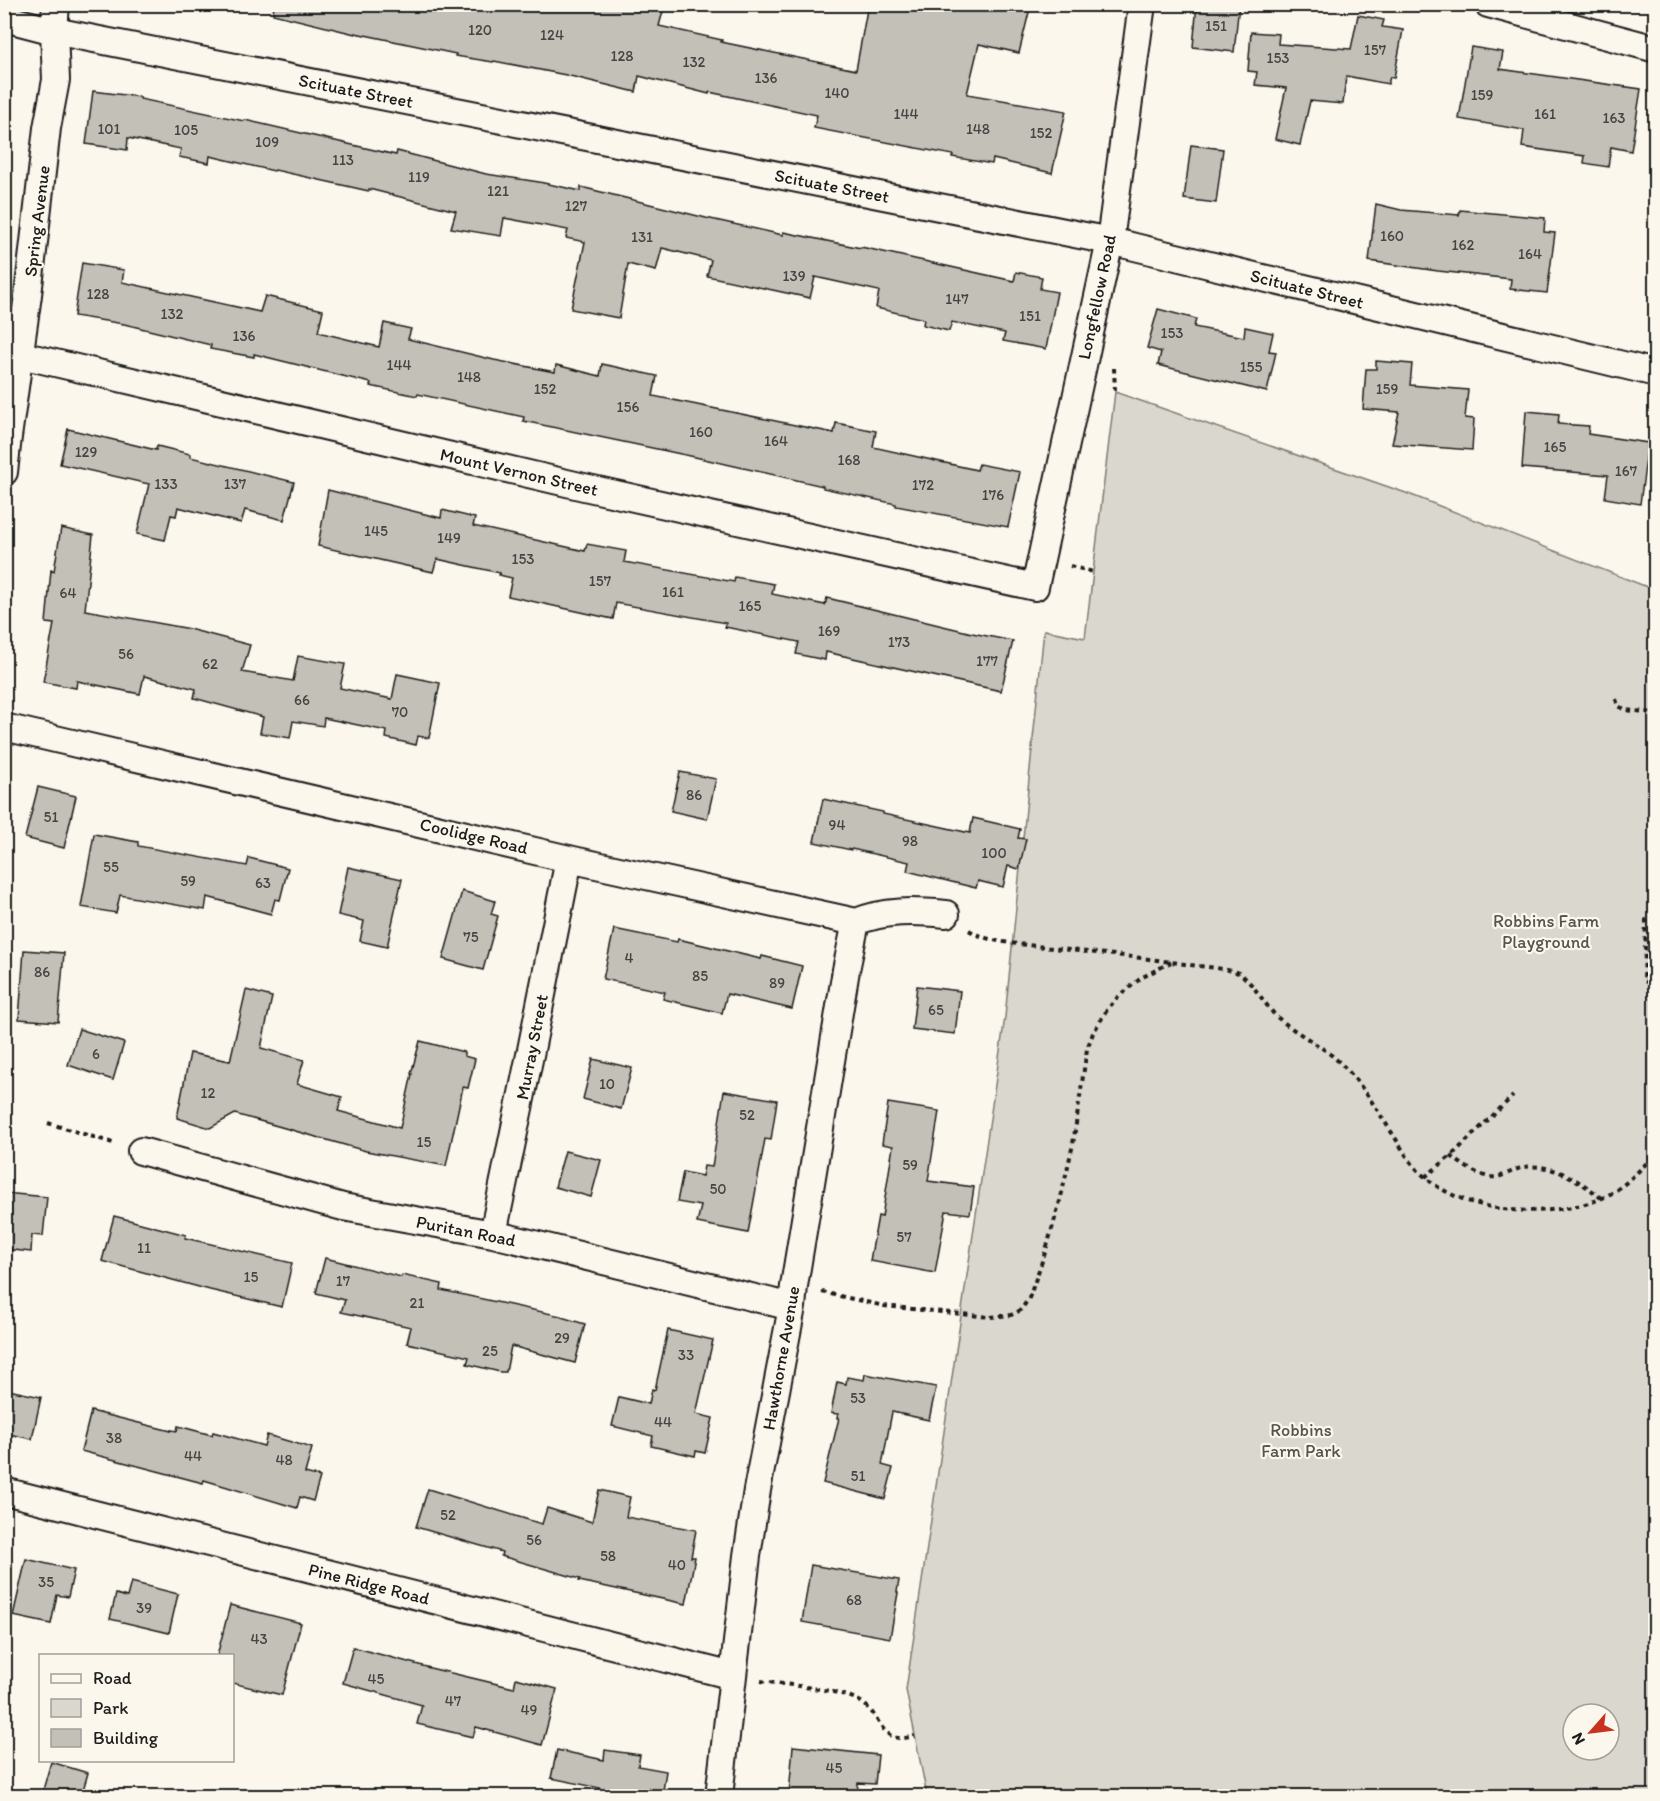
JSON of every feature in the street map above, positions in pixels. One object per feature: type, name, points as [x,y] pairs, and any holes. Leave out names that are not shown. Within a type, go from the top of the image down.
[{"type":"street","name":"Spring Avenue","points":[[4,472],[12,352],[56,80],[54,31],[56,4]]},
{"type":"street","name":"Longfellow Road","points":[[1035,587],[1110,241],[1142,4]]},
{"type":"street","points":[[1488,4],[1656,49]]},
{"type":"street","name":"Scituate Street","points":[[4,18],[54,31],[1110,241],[1656,373]]},
{"type":"street","name":"Mount Vernon Street","points":[[12,352],[595,490],[1035,587]]},
{"type":"street","name":"Coolidge Road","points":[[4,727],[569,859],[855,922],[872,915],[903,911],[946,915]]},
{"type":"street","name":"Murray Street","points":[[493,1234],[569,859]]},
{"type":"street","name":"Hawthorne Avenue","points":[[719,1797],[747,1556],[757,1490],[793,1296],[855,922]]},
{"type":"street","name":"Puritan Road","points":[[141,1151],[343,1207],[493,1234],[793,1296]]},
{"type":"street","name":"Pine Ridge Road","points":[[4,1491],[734,1676]]},
{"type":"path","points":[[1616,699],[1618,705],[1625,710],[1656,713]]},
{"type":"path","points":[[946,915],[988,940],[1116,954],[1238,973],[1277,1017],[1337,1060],[1350,1074],[1362,1088],[1412,1163],[1425,1177],[1445,1191],[1469,1201],[1491,1208],[1551,1210],[1575,1207],[1602,1198],[1629,1181],[1656,1153]]},
{"type":"path","points":[[1656,921],[1646,920],[1644,981],[1656,985]]},
{"type":"path","points":[[793,1296],[990,1317],[1011,1315],[1021,1310],[1029,1298],[1060,1201],[1073,1144],[1087,1049],[1093,1033],[1116,999],[1141,978],[1172,962]]},
{"type":"path","points":[[1425,1177],[1513,1096]]},
{"type":"path","points":[[48,1123],[141,1151]]},
{"type":"path","points":[[1450,1156],[1467,1168],[1483,1175],[1496,1177],[1523,1167],[1549,1169],[1584,1184],[1602,1198]]},
{"type":"path","points":[[734,1676],[841,1694],[862,1703],[887,1734],[904,1739],[915,1736]]},
{"type":"green space","name":"Robbins Farm Park","points":[[1115,392],[1406,493],[1655,590],[1655,1796],[927,1796],[906,1690],[1005,1017],[1044,630],[1085,638]]},
{"type":"building","points":[[274,4],[665,4],[659,26],[722,40],[721,42],[856,70],[868,4],[1031,4],[1019,53],[979,44],[967,94],[1066,111],[1052,173],[993,159],[992,164],[952,157],[953,155],[814,128],[817,115],[709,92],[709,94],[639,76],[636,92],[566,75],[455,56],[456,54],[355,34],[273,14]]},
{"type":"building","points":[[1197,4],[1239,4],[1234,52],[1193,47]]},
{"type":"building","points":[[1358,15],[1384,20],[1382,27],[1403,30],[1394,78],[1390,77],[1388,84],[1346,76],[1343,104],[1310,101],[1300,145],[1275,139],[1286,88],[1255,85],[1257,72],[1248,71],[1251,32],[1279,34],[1278,44],[1351,49]]},
{"type":"building","points":[[1471,47],[1503,52],[1500,69],[1641,89],[1631,151],[1611,147],[1608,167],[1584,163],[1585,156],[1522,147],[1524,130],[1459,119]]},
{"type":"building","points":[[93,91],[140,97],[140,99],[245,120],[396,155],[397,151],[486,174],[581,191],[581,187],[783,235],[783,232],[861,247],[1014,281],[1016,272],[1042,277],[1040,289],[1057,292],[1046,349],[1003,341],[1005,333],[952,322],[949,331],[923,325],[924,319],[876,308],[879,291],[815,277],[810,298],[707,276],[711,260],[662,248],[656,271],[628,264],[619,318],[571,309],[585,242],[566,238],[568,230],[504,218],[501,236],[451,228],[456,211],[369,189],[369,191],[210,156],[209,163],[179,157],[181,149],[128,138],[127,150],[86,144]]},
{"type":"building","points":[[1191,145],[1223,149],[1216,203],[1184,199]]},
{"type":"building","points":[[1376,204],[1401,210],[1459,215],[1460,210],[1545,218],[1544,232],[1555,233],[1547,293],[1510,289],[1511,279],[1369,261]]},
{"type":"building","points":[[82,263],[124,270],[122,282],[260,312],[265,296],[323,310],[318,332],[379,347],[384,323],[411,329],[408,339],[555,372],[556,365],[600,376],[602,364],[657,376],[653,396],[834,433],[836,423],[876,431],[873,447],[977,470],[979,464],[1020,472],[1008,527],[896,506],[896,504],[823,488],[823,486],[523,421],[524,417],[370,386],[371,383],[254,354],[254,357],[210,349],[211,345],[124,324],[74,316]]},
{"type":"building","points":[[1158,309],[1196,319],[1194,327],[1244,337],[1245,327],[1273,333],[1269,351],[1276,352],[1267,392],[1158,365],[1161,352],[1147,348]]},
{"type":"building","points":[[1376,361],[1412,364],[1410,385],[1468,390],[1465,418],[1474,419],[1472,450],[1392,444],[1399,412],[1363,409],[1366,369],[1376,369]]},
{"type":"building","points":[[1526,411],[1559,414],[1558,424],[1589,426],[1588,434],[1648,443],[1640,504],[1605,498],[1608,475],[1522,468]]},
{"type":"building","points":[[68,429],[156,450],[157,446],[190,454],[190,457],[294,482],[284,520],[245,510],[241,523],[178,507],[176,516],[171,515],[165,540],[137,534],[149,484],[60,464]]},
{"type":"building","points":[[328,490],[441,518],[442,510],[475,518],[473,526],[585,551],[587,544],[626,551],[624,562],[734,582],[735,577],[774,584],[772,594],[825,605],[827,598],[1013,641],[1001,691],[826,652],[825,660],[796,654],[799,642],[725,627],[726,623],[616,603],[613,619],[508,596],[512,578],[499,575],[500,573],[437,559],[433,572],[318,546]]},
{"type":"building","points":[[61,528],[93,535],[85,610],[185,628],[250,645],[242,672],[293,681],[298,656],[345,664],[340,688],[392,699],[397,674],[440,683],[429,738],[418,736],[416,745],[386,738],[387,731],[324,718],[323,726],[293,721],[290,738],[260,733],[263,717],[194,698],[196,689],[144,676],[140,694],[77,681],[76,688],[43,682],[54,624],[46,623],[51,570],[54,571]]},
{"type":"building","points":[[680,772],[716,779],[707,819],[671,811]]},
{"type":"building","points":[[38,787],[76,796],[64,848],[25,838]]},
{"type":"building","points":[[823,799],[970,833],[973,818],[1020,829],[1018,838],[1026,839],[1019,869],[1008,866],[1003,887],[978,881],[976,888],[907,871],[909,862],[814,842]]},
{"type":"building","points":[[94,834],[138,842],[138,846],[247,866],[249,858],[288,868],[280,900],[275,899],[271,914],[207,897],[205,910],[120,895],[116,913],[81,907]]},
{"type":"building","points":[[348,867],[402,879],[387,947],[360,941],[364,921],[338,915]]},
{"type":"building","points":[[462,891],[495,901],[491,914],[498,916],[483,970],[443,959]]},
{"type":"building","points":[[614,929],[677,942],[678,939],[761,959],[762,956],[802,966],[792,1009],[727,994],[722,1013],[663,999],[665,992],[603,979]]},
{"type":"building","points":[[24,950],[64,953],[58,1022],[19,1019]]},
{"type":"building","points":[[917,986],[960,991],[955,1034],[912,1029]]},
{"type":"building","points":[[246,990],[272,997],[261,1048],[304,1060],[297,1084],[342,1097],[338,1111],[400,1128],[420,1041],[464,1052],[464,1056],[475,1059],[468,1088],[463,1087],[446,1166],[366,1151],[235,1114],[210,1128],[177,1118],[190,1053],[230,1061]]},
{"type":"building","points":[[79,1029],[124,1043],[113,1080],[68,1065]]},
{"type":"building","points":[[593,1059],[632,1068],[621,1109],[583,1099]]},
{"type":"building","points":[[724,1091],[777,1100],[771,1140],[765,1139],[748,1233],[697,1223],[701,1206],[677,1202],[683,1172],[702,1176],[704,1166],[712,1167]]},
{"type":"building","points":[[888,1103],[939,1111],[928,1181],[974,1187],[970,1214],[946,1211],[935,1273],[870,1261],[878,1216],[882,1217],[893,1146],[882,1144]]},
{"type":"building","points":[[565,1151],[601,1160],[591,1197],[555,1187]]},
{"type":"building","points":[[4,1193],[47,1197],[43,1236],[32,1235],[31,1252],[4,1249]]},
{"type":"building","points":[[114,1216],[186,1235],[185,1238],[292,1263],[282,1307],[102,1261]]},
{"type":"building","points":[[325,1258],[401,1277],[402,1275],[442,1284],[441,1290],[561,1316],[585,1324],[575,1363],[511,1346],[506,1372],[500,1372],[467,1364],[469,1357],[407,1343],[411,1327],[341,1312],[345,1300],[316,1293]]},
{"type":"building","points":[[668,1330],[713,1340],[696,1414],[713,1418],[705,1453],[696,1451],[695,1456],[651,1446],[653,1436],[612,1426],[619,1397],[649,1404],[652,1389],[655,1390]]},
{"type":"building","points":[[865,1374],[936,1387],[929,1420],[892,1412],[882,1465],[893,1468],[885,1499],[823,1483],[839,1418],[837,1418],[838,1414],[831,1413],[837,1382],[846,1384],[847,1377],[864,1380]]},
{"type":"building","points":[[4,1389],[41,1397],[32,1439],[4,1433]]},
{"type":"building","points":[[91,1411],[171,1431],[177,1431],[178,1426],[212,1435],[213,1432],[264,1446],[267,1435],[312,1448],[305,1473],[320,1477],[313,1501],[300,1497],[297,1508],[204,1480],[203,1483],[81,1451]]},
{"type":"building","points":[[428,1489],[542,1524],[547,1508],[592,1522],[599,1490],[630,1497],[626,1517],[696,1530],[691,1557],[695,1557],[686,1604],[579,1581],[580,1579],[501,1556],[502,1552],[416,1527]]},
{"type":"building","points":[[26,1559],[74,1570],[68,1597],[57,1595],[51,1624],[13,1616]]},
{"type":"building","points":[[811,1565],[899,1580],[890,1638],[802,1622]]},
{"type":"building","points":[[131,1582],[178,1594],[169,1633],[110,1619],[116,1594],[127,1597]]},
{"type":"building","points":[[230,1605],[301,1623],[282,1695],[234,1683],[234,1654],[218,1654]]},
{"type":"building","points":[[353,1647],[514,1688],[516,1678],[557,1689],[542,1745],[476,1727],[473,1737],[417,1724],[422,1705],[343,1683]]},
{"type":"building","points":[[793,1746],[878,1755],[875,1784],[858,1783],[857,1797],[812,1797],[789,1794]]},
{"type":"building","points":[[557,1750],[604,1760],[605,1750],[640,1755],[638,1766],[666,1771],[662,1797],[598,1797],[600,1788],[551,1778]]},
{"type":"building","points":[[51,1762],[88,1773],[81,1797],[41,1797]]},
{"type":"park label","name":"Robbins Farm Playground","points":[[1546,931]]}]
